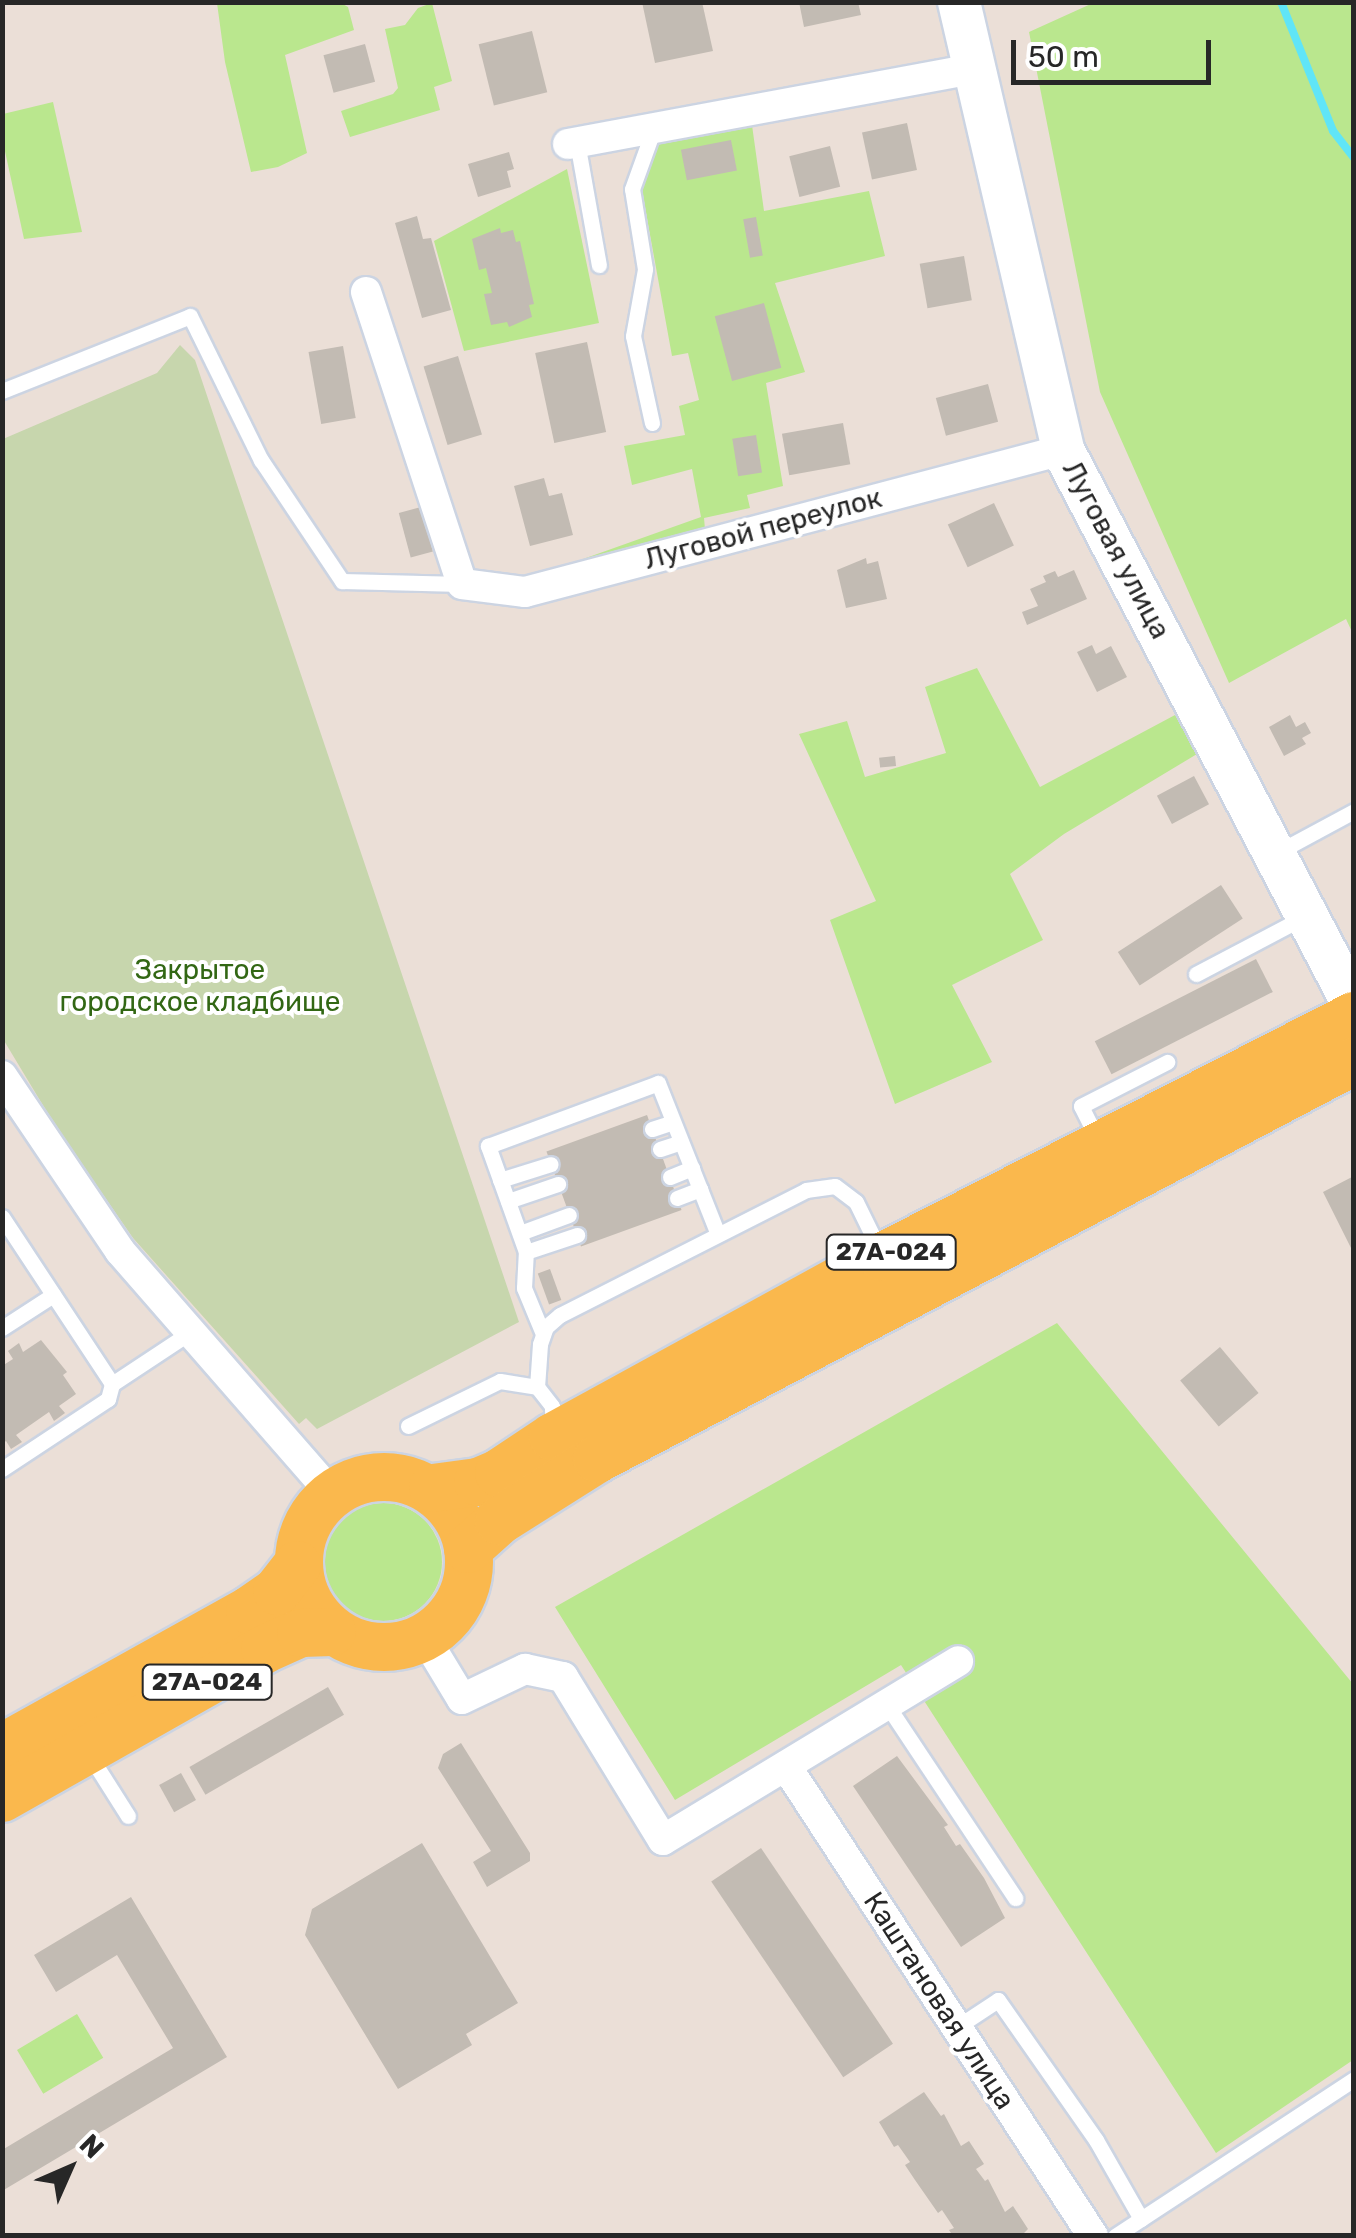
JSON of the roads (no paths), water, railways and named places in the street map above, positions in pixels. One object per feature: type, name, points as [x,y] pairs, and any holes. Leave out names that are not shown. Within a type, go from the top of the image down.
[{"type":"main road","name":"27А-024","points":[[332,1494],[393,1474],[433,1488],[478,1482],[882,1256],[1354,1016]]},
{"type":"main road","name":"27А-024","points":[[468,1549],[526,1503],[662,1423],[1354,1061]]},
{"type":"main road","points":[[425,1638],[452,1614],[465,1591],[468,1549],[468,1538],[456,1512],[433,1488]]},
{"type":"main road","points":[[2,1748],[250,1610],[277,1591],[297,1565],[304,1528],[332,1494]]},
{"type":"main road","points":[[297,1565],[310,1608],[332,1632]]},
{"type":"main road","name":"27А-024","points":[[2,1798],[265,1649],[302,1633],[332,1632],[361,1645],[398,1646],[425,1638]]},
{"type":"street","name":"Луговая улица","points":[[960,2],[1063,450],[1308,916],[1334,952],[1354,1006]]},
{"type":"street","points":[[573,143],[974,69]]},
{"type":"street","points":[[366,292],[462,584]]},
{"type":"street","name":"Луговой переулок","points":[[462,584],[525,592],[1063,450]]},
{"type":"street","points":[[2,1076],[120,1251],[332,1494]]},
{"type":"street","points":[[425,1638],[462,1699],[525,1669],[563,1677],[663,1840],[958,1661]]},
{"type":"street","name":"Каштановая улица","points":[[786,1766],[1092,2236]]},
{"type":"lane","points":[[652,423],[633,336],[645,270],[632,190],[654,128]]},
{"type":"lane","points":[[573,143],[599,264]]},
{"type":"lane","points":[[2,391],[190,316],[261,460],[342,581],[462,584]]},
{"type":"lane","points":[[1276,853],[1354,811]]},
{"type":"lane","points":[[1196,974],[1308,916]]},
{"type":"lane","points":[[1101,1146],[1081,1106],[1168,1062]]},
{"type":"lane","points":[[538,1388],[544,1334],[524,1288],[526,1252],[488,1146],[658,1083],[717,1232]]},
{"type":"lane","points":[[652,1129],[673,1122]]},
{"type":"lane","points":[[660,1149],[681,1142]]},
{"type":"lane","points":[[500,1180],[551,1164]]},
{"type":"lane","points":[[670,1177],[692,1168]]},
{"type":"lane","points":[[508,1201],[558,1184]]},
{"type":"lane","points":[[544,1334],[560,1315],[806,1190],[835,1186],[856,1202],[882,1256]]},
{"type":"lane","points":[[677,1198],[700,1188]]},
{"type":"lane","points":[[520,1234],[569,1215]]},
{"type":"lane","points":[[2,1217],[112,1384]]},
{"type":"lane","points":[[526,1252],[576,1235]]},
{"type":"lane","points":[[2,1328],[53,1296]]},
{"type":"lane","points":[[2,1469],[108,1399],[112,1384],[188,1333]]},
{"type":"lane","points":[[408,1426],[500,1381],[538,1388],[552,1406],[554,1438]]},
{"type":"lane","points":[[887,1704],[1015,1898]]},
{"type":"lane","points":[[87,1750],[128,1816]]},
{"type":"lane","points":[[956,2027],[998,2000],[1096,2140],[1141,2220]]},
{"type":"lane","points":[[1116,2236],[1354,2079]]},
{"type":"waterway","points":[[1281,2],[1333,131],[1354,158]]},
{"type":"park label","name":"Закрытое городское кладбище","points":[[200,986]]}]
